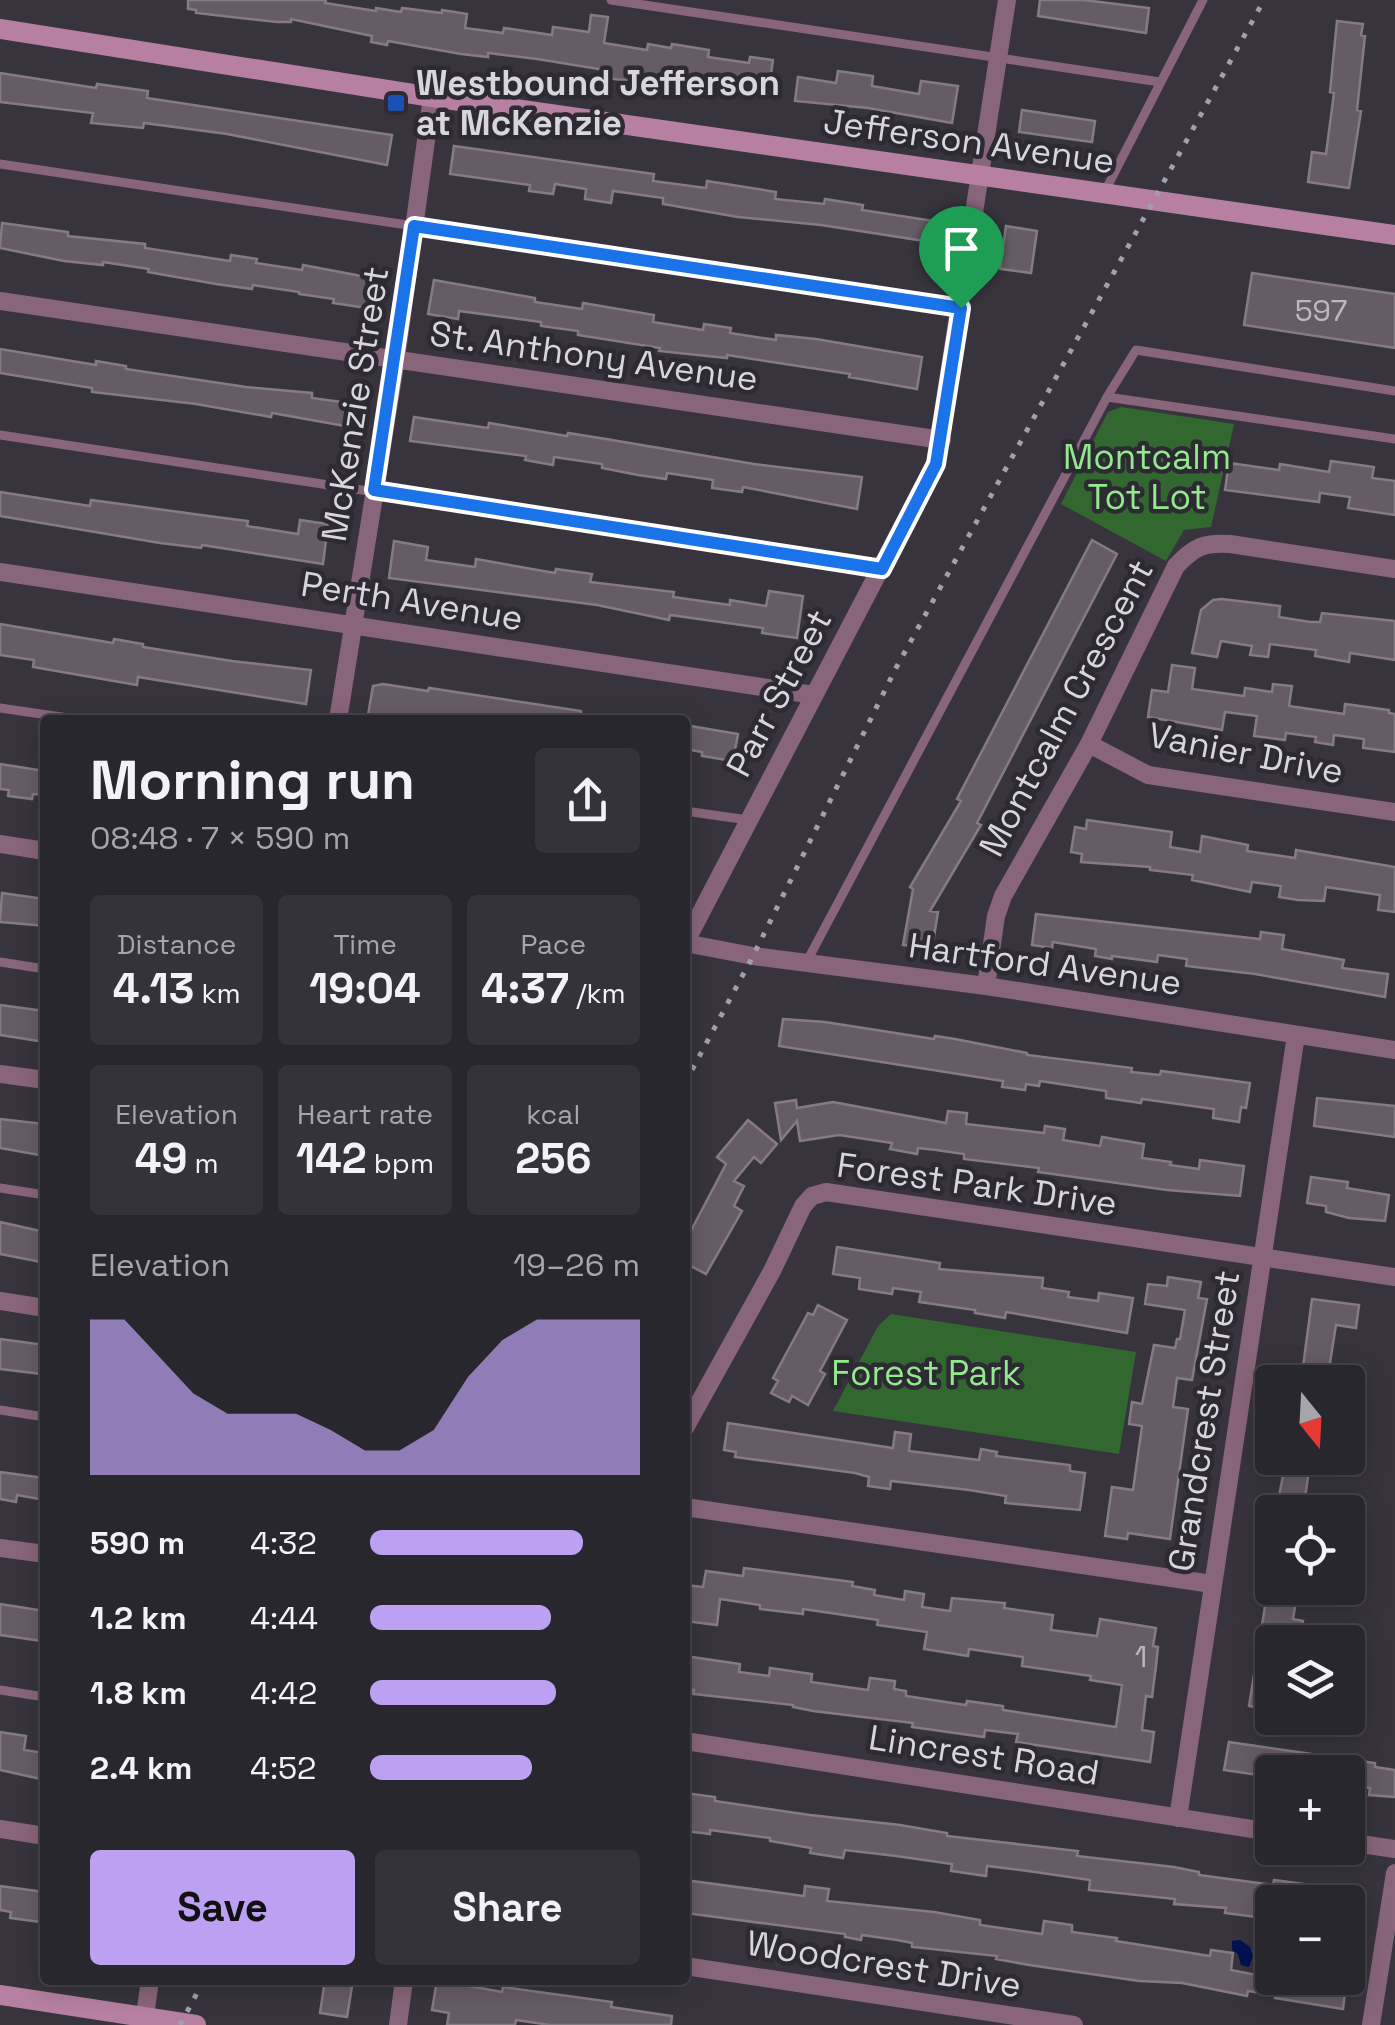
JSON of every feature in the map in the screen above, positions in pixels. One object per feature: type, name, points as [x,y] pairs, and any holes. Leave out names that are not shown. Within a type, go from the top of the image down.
[{"type":"street","name":"Parr Street","points":[[690,933],[936,464],[1007,0]]},
{"type":"street","name":"Jefferson Avenue","points":[[0,29],[432,97],[1395,235]]},
{"type":"street","name":"McKenzie Street","points":[[339,715],[396,359],[432,97]]},
{"type":"street","name":"St. Anthony Avenue","points":[[0,301],[942,440]]},
{"type":"street","name":"Montcalm Crescent","points":[[986,986],[1002,896],[1089,744],[1176,566],[1193,548],[1207,542],[1230,544],[1395,569]]},
{"type":"street","name":"Perth Avenue","points":[[0,572],[814,695]]},
{"type":"street","name":"Vanier Drive","points":[[1089,744],[1148,774],[1395,812]]},
{"type":"street","points":[[0,844],[40,849]]},
{"type":"street","name":"Hartford Avenue","points":[[690,944],[1395,1050]]},
{"type":"street","name":"Grandcrest Street","points":[[1178,1818],[1296,1035]]},
{"type":"street","points":[[0,1074],[40,1079]]},
{"type":"street","name":"Forest Park Drive","points":[[690,1419],[772,1271],[803,1206],[812,1196],[838,1192],[1395,1277]]},
{"type":"street","points":[[0,1301],[40,1307]]},
{"type":"street","points":[[690,1508],[1212,1584]]},
{"type":"street","points":[[0,1548],[40,1553]]},
{"type":"street","name":"Lincrest Road","points":[[690,1742],[1255,1829]]},
{"type":"street","points":[[0,1829],[40,1835]]},
{"type":"street","points":[[1365,1845],[1395,1849]]},
{"type":"street","points":[[1371,2025],[1395,1872]]},
{"type":"street","name":"Woodcrest Drive","points":[[690,1967],[1074,2025]]},
{"type":"street","points":[[132,2018],[148,1985]]},
{"type":"street","points":[[398,2025],[403,1985]]},
{"type":"street","points":[[0,1995],[196,2025]]},
{"type":"lane","points":[[610,0],[1160,82]]},
{"type":"lane","points":[[1104,193],[1203,0]]},
{"type":"lane","points":[[0,164],[961,308]]},
{"type":"lane","points":[[806,964],[1107,397],[1136,350],[1395,391]]},
{"type":"lane","points":[[1107,397],[1395,440]]},
{"type":"lane","points":[[0,435],[882,569]]},
{"type":"lane","points":[[0,708],[48,715]]},
{"type":"lane","points":[[690,812],[748,820]]},
{"type":"lane","points":[[0,962],[40,968]]},
{"type":"lane","points":[[0,1188],[40,1194]]},
{"type":"lane","points":[[0,1410],[40,1416]]},
{"type":"lane","points":[[0,1690],[40,1696]]},
{"type":"green space","name":"Montcalm Tot Lot","points":[[1121,407],[1234,424],[1211,527],[1184,530],[1166,561],[1061,504],[1108,412]]},
{"type":"green space","name":"Forest Park","points":[[891,1314],[1136,1352],[1119,1454],[833,1411],[878,1326]]},
{"type":"shaded area","points":[[1240,1940],[1250,1947],[1253,1956],[1249,1967],[1241,1965],[1238,1954],[1232,1950],[1232,1941]]},
{"type":"building","points":[[188,0],[326,0],[325,3],[376,11],[442,10],[467,14],[465,28],[503,33],[504,28],[552,35],[553,27],[589,32],[591,15],[608,17],[604,43],[647,50],[648,44],[671,48],[672,44],[709,50],[708,57],[749,63],[750,57],[773,60],[768,95],[739,90],[739,94],[660,79],[659,84],[604,78],[605,70],[537,59],[461,54],[388,41],[387,45],[371,42],[372,36],[291,19],[277,22],[196,13],[188,9]]},
{"type":"building","points":[[1040,0],[1084,0],[1149,8],[1146,33],[1038,16]]},
{"type":"building","points":[[1337,21],[1363,24],[1361,35],[1365,36],[1357,110],[1361,111],[1349,188],[1308,182],[1312,152],[1326,154]]},
{"type":"building","points":[[838,71],[873,76],[872,86],[919,94],[921,81],[958,86],[952,123],[868,108],[795,101],[798,77],[836,83]]},
{"type":"building","points":[[0,73],[96,88],[97,84],[148,91],[147,98],[392,135],[387,165],[227,134],[144,123],[143,128],[91,123],[93,113],[0,102]]},
{"type":"building","points":[[1022,110],[1095,121],[1092,142],[1019,132]]},
{"type":"building","points":[[454,146],[654,174],[653,181],[706,188],[707,181],[776,192],[775,199],[824,204],[825,199],[863,205],[862,210],[934,221],[931,242],[738,217],[663,204],[663,198],[613,191],[611,203],[585,199],[586,189],[555,184],[553,194],[529,191],[530,185],[450,174]]},
{"type":"building","points":[[2,223],[230,261],[231,255],[257,259],[256,263],[302,270],[303,265],[372,278],[367,308],[299,292],[216,284],[148,272],[149,269],[64,261],[0,248]]},
{"type":"building","points":[[1006,226],[1037,231],[1031,273],[1000,269]]},
{"type":"building","points":[[1252,273],[1395,294],[1395,348],[1244,325]]},
{"type":"building","points":[[434,280],[535,298],[535,302],[582,309],[583,303],[654,315],[653,322],[703,330],[704,324],[731,328],[730,333],[776,340],[776,335],[816,339],[922,357],[917,389],[727,355],[659,351],[660,348],[541,326],[541,322],[459,311],[458,319],[428,314]]},
{"type":"building","points":[[0,349],[246,387],[312,393],[312,398],[349,403],[345,426],[272,413],[271,417],[92,392],[92,388],[0,373]]},
{"type":"building","points":[[414,417],[488,428],[489,423],[567,436],[568,433],[754,464],[862,477],[857,509],[743,487],[742,492],[712,488],[713,480],[667,473],[666,479],[554,457],[553,465],[525,460],[526,456],[410,441]]},
{"type":"building","points":[[1331,461],[1374,467],[1372,478],[1395,481],[1395,515],[1348,508],[1350,497],[1320,493],[1319,502],[1225,490],[1229,463],[1279,470],[1280,464],[1329,472]]},
{"type":"building","points":[[0,492],[90,506],[91,500],[248,521],[247,526],[298,534],[300,520],[328,524],[323,564],[202,545],[201,548],[160,543],[0,516]]},
{"type":"building","points":[[1092,540],[1117,554],[977,823],[981,825],[930,911],[938,912],[932,949],[903,945],[913,889],[910,887],[961,801],[957,799]]},
{"type":"building","points":[[394,541],[428,547],[426,560],[475,567],[476,559],[555,573],[556,569],[592,574],[590,582],[674,592],[673,597],[730,605],[730,600],[766,606],[769,591],[803,596],[797,638],[762,633],[763,628],[670,615],[669,620],[597,605],[389,578]]},
{"type":"building","points":[[1213,600],[1280,606],[1279,617],[1310,622],[1320,622],[1322,613],[1395,621],[1395,660],[1350,653],[1349,662],[1315,656],[1316,650],[1270,644],[1268,657],[1250,655],[1252,646],[1221,641],[1217,657],[1192,653],[1201,610]]},
{"type":"building","points":[[0,624],[311,670],[306,704],[138,677],[137,685],[33,667],[34,660],[0,655]]},
{"type":"building","points":[[1172,665],[1195,668],[1192,689],[1244,696],[1245,688],[1272,692],[1273,684],[1292,686],[1289,706],[1344,714],[1345,704],[1389,710],[1395,714],[1395,752],[1363,748],[1364,739],[1334,735],[1333,745],[1315,742],[1316,737],[1286,733],[1285,740],[1254,736],[1257,716],[1225,712],[1222,730],[1148,717],[1152,690],[1168,692]]},
{"type":"building","points":[[373,686],[428,691],[429,688],[581,711],[581,715],[368,715]]},
{"type":"building","points":[[690,726],[738,734],[733,761],[702,756],[702,752],[690,750]]},
{"type":"building","points":[[0,764],[40,770],[40,795],[33,794],[32,799],[8,796],[9,790],[0,789]]},
{"type":"building","points":[[1087,820],[1172,832],[1170,847],[1200,852],[1202,836],[1248,845],[1247,851],[1295,858],[1296,850],[1395,867],[1395,912],[1378,910],[1380,895],[1326,887],[1324,901],[1298,900],[1279,897],[1281,886],[1252,882],[1250,892],[1150,867],[1081,862],[1082,854],[1071,852],[1075,827],[1086,829]]},
{"type":"building","points":[[2,893],[40,898],[40,926],[0,922]]},
{"type":"building","points":[[1036,914],[1260,939],[1261,932],[1284,935],[1282,949],[1344,960],[1342,968],[1388,974],[1385,997],[1186,966],[1187,959],[1158,955],[1157,962],[1112,959],[1095,956],[1096,949],[1053,942],[1052,948],[1032,945]]},
{"type":"building","points":[[0,1005],[40,1010],[40,1041],[0,1035]]},
{"type":"building","points":[[783,1019],[955,1039],[1027,1055],[1132,1068],[1131,1072],[1160,1075],[1161,1071],[1250,1083],[1246,1108],[1241,1107],[1239,1122],[1213,1118],[1214,1109],[1106,1098],[1106,1091],[1040,1081],[1039,1086],[1026,1084],[1025,1090],[1002,1087],[1003,1081],[779,1046]]},
{"type":"building","points":[[1317,1098],[1395,1106],[1395,1137],[1314,1126]]},
{"type":"building","points":[[796,1100],[797,1108],[833,1102],[946,1123],[948,1111],[967,1113],[966,1124],[1044,1133],[1045,1126],[1065,1129],[1063,1140],[1100,1146],[1102,1137],[1144,1144],[1142,1158],[1171,1162],[1170,1165],[1199,1169],[1200,1160],[1244,1166],[1240,1196],[1038,1172],[1039,1168],[964,1159],[964,1154],[936,1150],[918,1148],[917,1154],[890,1149],[892,1143],[839,1135],[800,1141],[797,1121],[781,1140],[775,1103]]},
{"type":"building","points":[[0,1119],[40,1123],[40,1155],[0,1148]]},
{"type":"building","points":[[748,1120],[777,1144],[761,1163],[754,1157],[734,1181],[744,1186],[734,1206],[742,1211],[706,1274],[690,1266],[690,1232],[726,1164],[717,1157]]},
{"type":"building","points":[[1311,1177],[1348,1182],[1347,1188],[1389,1195],[1385,1221],[1349,1218],[1326,1212],[1326,1206],[1307,1203]]},
{"type":"building","points":[[0,1222],[40,1231],[40,1262],[0,1254]]},
{"type":"building","points":[[837,1247],[940,1263],[939,1269],[1043,1278],[1042,1288],[1069,1292],[1068,1297],[1098,1301],[1099,1293],[1133,1298],[1127,1333],[1006,1312],[1005,1318],[919,1302],[921,1292],[893,1288],[892,1294],[859,1289],[860,1278],[833,1274]]},
{"type":"building","points":[[1168,1277],[1201,1282],[1198,1298],[1207,1299],[1192,1380],[1177,1378],[1173,1407],[1188,1409],[1170,1539],[1128,1533],[1127,1539],[1105,1536],[1112,1487],[1133,1490],[1142,1426],[1129,1424],[1132,1402],[1142,1404],[1154,1345],[1175,1348],[1180,1339],[1185,1310],[1145,1304],[1148,1284],[1167,1286]]},
{"type":"building","points":[[1312,1299],[1359,1305],[1356,1328],[1336,1325],[1330,1365],[1303,1365]]},
{"type":"building","points":[[818,1305],[847,1320],[820,1371],[825,1374],[808,1405],[792,1396],[789,1402],[771,1393],[778,1381],[773,1378],[808,1313],[813,1315]]},
{"type":"building","points":[[0,1339],[40,1344],[40,1374],[0,1369]]},
{"type":"building","points":[[728,1423],[893,1448],[895,1432],[911,1434],[909,1451],[979,1460],[981,1449],[997,1452],[996,1456],[1070,1465],[1070,1471],[1085,1473],[1080,1510],[1005,1503],[1006,1496],[891,1481],[890,1489],[868,1486],[869,1477],[855,1473],[735,1457],[736,1452],[724,1450]]},
{"type":"building","points":[[0,1472],[40,1477],[40,1499],[17,1495],[16,1502],[0,1499]]},
{"type":"building","points":[[1283,1475],[1308,1475],[1305,1495],[1279,1495]]},
{"type":"building","points":[[744,1568],[853,1582],[852,1586],[875,1590],[874,1595],[904,1600],[905,1591],[924,1594],[922,1607],[950,1611],[952,1598],[1005,1603],[1004,1608],[1053,1615],[1051,1630],[1097,1636],[1100,1619],[1156,1628],[1153,1646],[1158,1647],[1152,1697],[1146,1696],[1142,1730],[1154,1732],[1150,1762],[1016,1742],[1018,1734],[985,1730],[984,1737],[793,1705],[693,1694],[690,1657],[740,1664],[739,1672],[769,1676],[770,1668],[812,1674],[811,1682],[868,1690],[870,1678],[895,1681],[894,1689],[906,1691],[906,1696],[1003,1706],[1003,1710],[1116,1727],[1122,1685],[1090,1680],[1091,1676],[1022,1666],[1023,1657],[969,1649],[968,1656],[924,1649],[927,1632],[877,1625],[878,1620],[803,1609],[803,1614],[760,1609],[760,1605],[720,1599],[717,1625],[690,1622],[690,1586],[703,1587],[706,1571],[743,1576]]},
{"type":"building","points":[[0,1604],[40,1610],[40,1641],[0,1635]]},
{"type":"building","points":[[1265,1605],[1295,1605],[1293,1619],[1303,1621],[1302,1625],[1262,1625]]},
{"type":"building","points":[[1255,1669],[1255,1707],[1249,1706]]},
{"type":"building","points":[[0,1732],[26,1736],[24,1750],[40,1752],[40,1779],[0,1770]]},
{"type":"building","points":[[1229,1742],[1319,1755],[1255,1755],[1255,1775],[1224,1770]]},
{"type":"building","points":[[1365,1762],[1395,1770],[1395,1797],[1369,1795],[1370,1788],[1365,1787]]},
{"type":"building","points":[[690,1794],[715,1797],[715,1801],[900,1825],[947,1836],[1078,1851],[1077,1856],[1174,1867],[1199,1875],[1273,1885],[1255,1885],[1255,1917],[1225,1913],[1226,1908],[1174,1904],[1175,1899],[1089,1890],[1090,1880],[987,1866],[986,1876],[951,1871],[952,1864],[845,1850],[843,1858],[810,1853],[811,1848],[770,1838],[710,1830],[710,1834],[690,1832]]},
{"type":"building","points":[[1274,1880],[1304,1885],[1273,1885]]},
{"type":"building","points":[[690,1881],[804,1896],[805,1886],[829,1889],[827,1901],[934,1912],[980,1920],[980,1925],[1042,1934],[1044,1921],[1072,1925],[1072,1932],[1117,1938],[1116,1941],[1210,1956],[1211,1950],[1233,1953],[1231,1970],[1255,1975],[1255,1992],[1248,1991],[1247,1996],[1182,1983],[1139,1981],[1029,1965],[996,1959],[997,1956],[912,1947],[912,1943],[897,1940],[845,1937],[690,1914]]},
{"type":"building","points":[[0,1886],[40,1891],[40,1922],[10,1918],[11,1912],[0,1910]]},
{"type":"building","points":[[324,1985],[352,1985],[347,2017],[320,2013]]},
{"type":"building","points":[[436,1985],[464,1985],[612,2002],[611,2007],[672,2016],[671,2025],[550,2025],[516,2020],[515,2025],[447,2025],[449,2013],[432,2010]]},
{"type":"building","points":[[1276,1995],[1345,1995],[1343,2009],[1275,1998]]},
{"type":"railway","points":[[690,1074],[896,668],[1264,0]]},
{"type":"railway","points":[[180,2025],[201,1985]]},
{"type":"place","name":"Westbound Jefferson at McKenzie","points":[[396,103]]},
{"type":"route","points":[[414,226],[961,308],[936,464],[882,569],[374,490],[414,226]]}]
